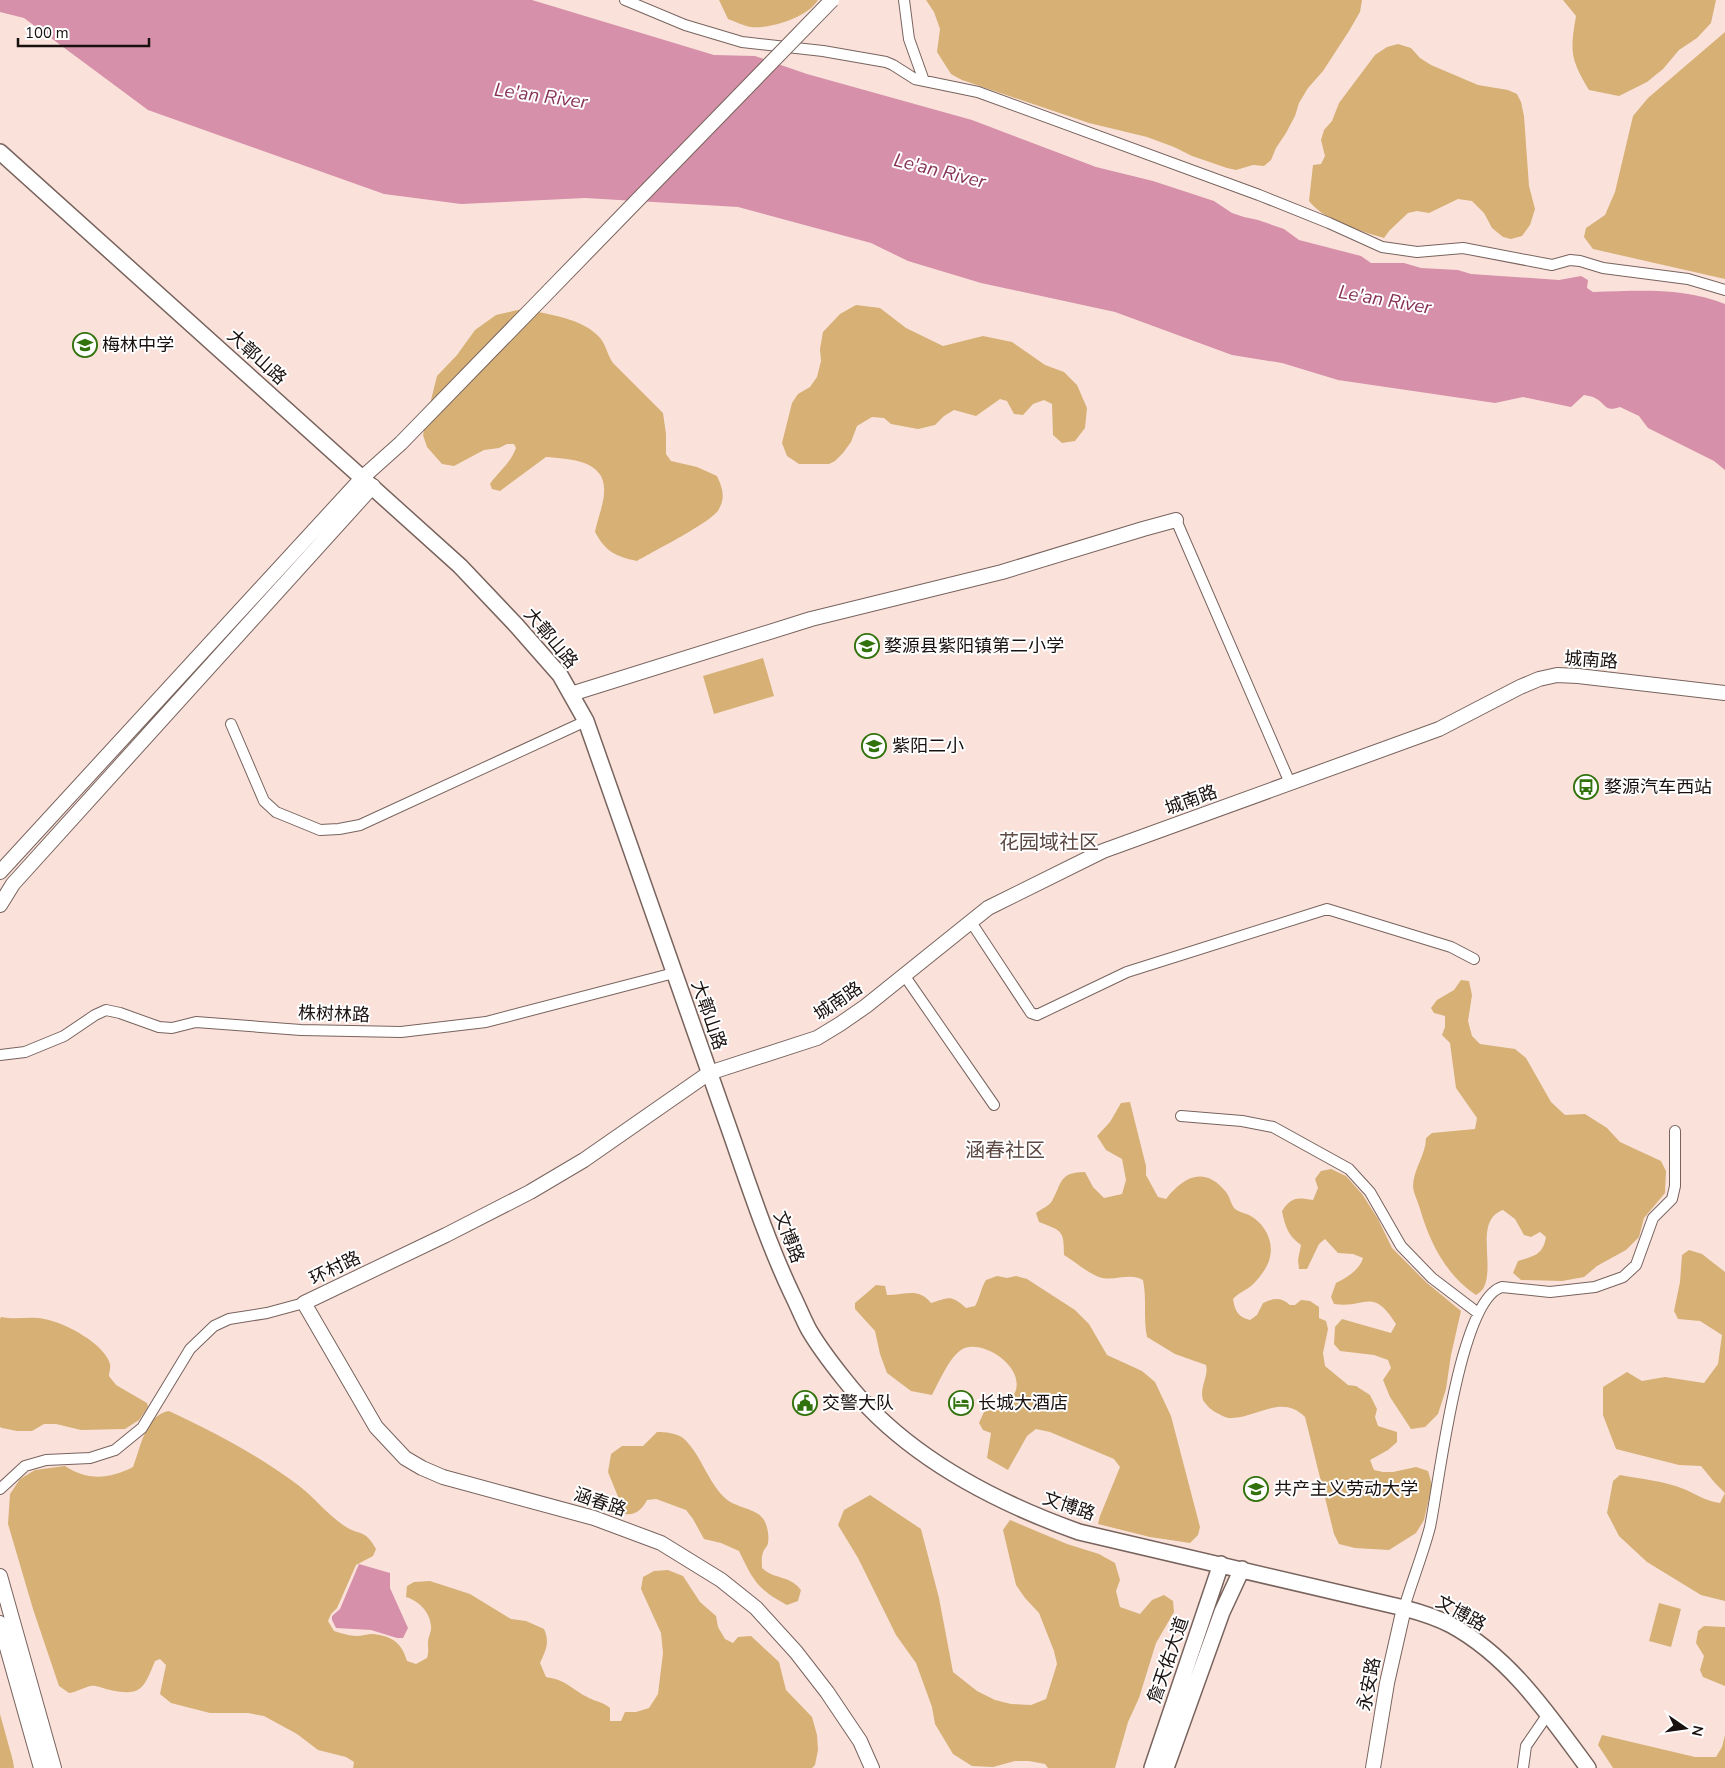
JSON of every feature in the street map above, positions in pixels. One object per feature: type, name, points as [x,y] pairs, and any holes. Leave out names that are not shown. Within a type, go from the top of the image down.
[{"type":"main road","name":"大鄣山路","points":[[0,152],[368,481],[460,566],[560,675],[586,721],[709,1073]]},
{"type":"main road","name":"文博路","points":[[709,1073],[765,1229],[784,1276],[810,1330],[845,1380],[872,1411],[905,1440],[939,1465],[974,1485],[1015,1506],[1079,1532],[1404,1608],[1448,1624],[1467,1634],[1512,1673],[1548,1714],[1588,1768]]},
{"type":"main road","name":"詹天佑大道","points":[[1152,1768],[1221,1564]]},
{"type":"main road","name":"詹天佑大道","points":[[1166,1768],[1222,1612],[1242,1569]]},
{"type":"street","points":[[625,0],[685,25],[742,42],[886,62],[909,76],[924,81],[964,88],[988,95],[1259,195],[1382,247],[1417,252],[1463,248],[1552,265],[1570,260],[1580,261],[1604,268],[1688,279],[1725,290]]},
{"type":"street","points":[[0,905],[12,884],[401,443],[832,0]]},
{"type":"street","points":[[904,0],[910,39],[924,81]]},
{"type":"street","points":[[0,872],[368,481]]},
{"type":"street","points":[[571,694],[811,619],[1002,572],[1176,520],[1290,784]]},
{"type":"street","name":"城南路","points":[[709,1073],[817,1038],[840,1024],[988,908],[1103,851],[1439,729],[1520,686],[1557,675],[1725,693]]},
{"type":"street","points":[[231,724],[264,801],[276,812],[320,830],[360,825],[586,721]]},
{"type":"street","points":[[971,922],[1031,1013],[1038,1015],[1127,972],[1327,909],[1451,947],[1474,959]]},
{"type":"street","name":"株树林路","points":[[0,1055],[25,1052],[64,1036],[95,1015],[106,1010],[159,1027],[172,1028],[196,1022],[300,1030],[401,1032],[486,1022],[674,973]]},
{"type":"street","points":[[904,975],[994,1105]]},
{"type":"street","name":"环村路","points":[[0,1489],[25,1466],[46,1460],[90,1458],[115,1450],[142,1428],[190,1349],[214,1326],[229,1319],[267,1313],[304,1303],[446,1235],[530,1192],[584,1160],[709,1073]]},
{"type":"street","points":[[1181,1116],[1242,1121],[1273,1127],[1349,1169],[1370,1192],[1401,1246],[1432,1278],[1478,1313]]},
{"type":"street","points":[[1404,1608],[1430,1528],[1450,1408],[1472,1328],[1478,1313],[1496,1289],[1502,1287],[1550,1292],[1595,1287],[1623,1276],[1636,1265],[1653,1218],[1672,1199],[1675,1186],[1674,1131]]},
{"type":"street","name":"涵春路","points":[[304,1303],[376,1427],[405,1458],[443,1477],[594,1518],[661,1543],[721,1580],[756,1608],[796,1652],[827,1692],[860,1741],[872,1768]]},
{"type":"street","points":[[0,1576],[54,1768]]},
{"type":"street","name":"永安路","points":[[1373,1768],[1387,1683],[1404,1608]]},
{"type":"street","points":[[0,1623],[41,1768]]},
{"type":"street","points":[[1523,1768],[1526,1746],[1548,1714]]},
{"type":"shaded area","points":[[719,0],[818,0],[806,12],[797,17],[778,24],[759,27],[748,26],[728,19]]},
{"type":"shaded area","points":[[926,0],[1362,0],[1360,12],[1323,71],[1308,88],[1271,160],[1264,166],[1253,165],[1236,170],[1192,156],[1147,137],[1089,123],[962,80],[951,74],[937,52],[940,29],[934,12]]},
{"type":"shaded area","points":[[1563,0],[1716,0],[1711,23],[1697,38],[1679,50],[1663,69],[1647,82],[1619,96],[1589,90],[1578,70],[1573,54],[1572,47],[1576,16]]},
{"type":"shaded area","points":[[1725,32],[1725,279],[1593,249],[1584,237],[1586,228],[1605,215],[1615,192],[1633,116],[1648,98]]},
{"type":"shaded area","points":[[1398,44],[1411,48],[1420,58],[1431,65],[1478,85],[1508,90],[1517,94],[1524,116],[1529,186],[1535,209],[1530,225],[1522,236],[1511,239],[1503,237],[1492,228],[1484,213],[1472,201],[1458,199],[1429,213],[1417,211],[1408,213],[1384,238],[1333,220],[1324,215],[1309,201],[1313,165],[1321,164],[1325,156],[1321,140],[1324,130],[1332,121],[1339,103],[1375,55],[1387,47]]},
{"type":"shaded area","points":[[856,305],[880,308],[906,328],[943,346],[983,336],[1012,342],[1045,365],[1064,372],[1077,385],[1087,408],[1085,428],[1075,441],[1062,443],[1053,435],[1052,404],[1044,400],[1033,404],[1023,415],[1014,414],[1007,401],[1000,399],[976,416],[954,410],[935,425],[918,429],[891,424],[884,418],[872,417],[857,426],[851,442],[835,461],[829,464],[799,464],[787,456],[782,443],[792,403],[798,394],[810,387],[817,377],[821,361],[820,349],[823,332],[840,314]]},
{"type":"shaded area","points":[[522,309],[554,315],[575,322],[585,326],[601,339],[613,363],[663,413],[666,454],[671,461],[697,467],[717,476],[723,496],[721,505],[715,514],[695,528],[637,561],[607,549],[595,532],[604,497],[603,482],[600,474],[585,463],[546,457],[500,491],[492,489],[490,484],[511,459],[516,448],[514,444],[484,450],[454,466],[442,464],[427,447],[423,435],[437,376],[457,355],[475,330],[496,315]]},
{"type":"shaded area","points":[[763,658],[774,696],[714,714],[703,676]]},
{"type":"shaded area","points":[[1461,980],[1469,981],[1472,995],[1468,1021],[1472,1036],[1480,1044],[1515,1049],[1526,1058],[1551,1102],[1565,1115],[1585,1114],[1607,1128],[1620,1142],[1661,1161],[1666,1171],[1665,1193],[1644,1218],[1639,1237],[1626,1250],[1597,1266],[1584,1277],[1562,1281],[1521,1280],[1513,1273],[1518,1261],[1537,1254],[1543,1248],[1546,1237],[1540,1232],[1531,1237],[1524,1235],[1515,1219],[1503,1210],[1494,1215],[1489,1223],[1487,1233],[1487,1277],[1483,1288],[1476,1295],[1465,1287],[1448,1268],[1440,1257],[1429,1234],[1413,1187],[1426,1138],[1432,1133],[1475,1129],[1477,1118],[1456,1088],[1450,1043],[1442,1035],[1445,1027],[1445,1016],[1434,1013],[1431,1008],[1437,1000],[1454,990]]},
{"type":"shaded area","points":[[1130,1102],[1146,1166],[1146,1175],[1158,1197],[1166,1199],[1180,1185],[1195,1177],[1210,1179],[1226,1192],[1235,1209],[1254,1218],[1267,1233],[1271,1244],[1269,1261],[1263,1273],[1254,1283],[1233,1299],[1238,1313],[1250,1320],[1257,1315],[1263,1303],[1274,1299],[1284,1301],[1290,1305],[1295,1305],[1301,1300],[1310,1301],[1319,1307],[1319,1318],[1326,1321],[1328,1329],[1323,1353],[1325,1366],[1348,1385],[1356,1386],[1370,1395],[1377,1409],[1375,1417],[1378,1426],[1397,1432],[1397,1442],[1388,1450],[1370,1460],[1374,1470],[1393,1472],[1416,1467],[1428,1471],[1432,1485],[1424,1520],[1416,1533],[1389,1550],[1355,1548],[1339,1544],[1334,1534],[1305,1417],[1288,1407],[1270,1408],[1242,1417],[1230,1418],[1213,1411],[1204,1402],[1202,1396],[1207,1369],[1206,1365],[1175,1354],[1147,1337],[1143,1280],[1133,1277],[1104,1278],[1090,1273],[1064,1255],[1060,1232],[1053,1227],[1039,1222],[1036,1213],[1051,1203],[1062,1180],[1070,1174],[1085,1172],[1093,1187],[1104,1198],[1122,1194],[1126,1180],[1122,1159],[1106,1150],[1097,1136],[1110,1122],[1121,1103]]},
{"type":"shaded area","points":[[1331,1169],[1346,1176],[1362,1194],[1378,1219],[1392,1248],[1427,1283],[1461,1311],[1451,1355],[1446,1389],[1438,1414],[1425,1427],[1411,1429],[1390,1397],[1383,1380],[1391,1368],[1388,1360],[1374,1355],[1340,1351],[1334,1344],[1335,1327],[1342,1319],[1391,1333],[1396,1324],[1388,1312],[1374,1302],[1345,1305],[1334,1304],[1331,1297],[1336,1283],[1356,1270],[1363,1258],[1353,1254],[1338,1253],[1325,1239],[1319,1244],[1307,1269],[1299,1269],[1298,1260],[1301,1245],[1288,1230],[1282,1211],[1288,1203],[1295,1199],[1313,1200],[1318,1188],[1315,1179],[1321,1171]]},
{"type":"shaded area","points":[[1689,1250],[1702,1254],[1725,1272],[1725,1493],[1701,1466],[1679,1465],[1616,1449],[1603,1415],[1603,1387],[1627,1372],[1642,1381],[1665,1377],[1704,1383],[1718,1364],[1722,1335],[1700,1321],[1678,1319],[1674,1311],[1680,1282],[1682,1255]]},
{"type":"shaded area","points":[[997,1276],[1007,1278],[1016,1276],[1027,1279],[1075,1310],[1089,1324],[1107,1355],[1142,1371],[1155,1382],[1171,1416],[1200,1527],[1198,1535],[1190,1543],[1150,1537],[1098,1524],[1120,1467],[1114,1459],[1050,1432],[1036,1429],[1027,1436],[1008,1470],[987,1458],[991,1433],[983,1430],[979,1423],[984,1412],[1006,1404],[1016,1389],[1016,1378],[1011,1368],[1003,1359],[992,1352],[970,1347],[961,1350],[948,1364],[932,1395],[911,1391],[887,1373],[880,1354],[875,1331],[855,1309],[855,1303],[876,1285],[885,1286],[887,1295],[916,1293],[931,1303],[949,1298],[966,1308],[975,1306],[986,1280]]},
{"type":"shaded area","points":[[1,1317],[44,1319],[62,1324],[83,1335],[107,1356],[110,1365],[109,1376],[116,1385],[147,1403],[148,1407],[139,1420],[125,1429],[81,1430],[56,1424],[44,1424],[32,1431],[17,1431],[0,1427]]},
{"type":"shaded area","points":[[169,1411],[267,1463],[304,1490],[337,1521],[365,1535],[372,1542],[376,1549],[373,1556],[356,1565],[337,1608],[331,1614],[328,1621],[334,1631],[354,1636],[373,1634],[391,1639],[402,1649],[407,1661],[416,1664],[427,1658],[431,1626],[423,1608],[415,1601],[406,1597],[407,1586],[414,1582],[430,1581],[470,1594],[511,1619],[526,1621],[544,1629],[547,1638],[540,1663],[546,1677],[564,1683],[583,1695],[605,1704],[610,1708],[610,1721],[621,1721],[625,1712],[636,1712],[649,1708],[658,1694],[663,1653],[661,1633],[641,1589],[643,1577],[654,1571],[668,1570],[683,1576],[700,1602],[716,1616],[718,1627],[725,1639],[733,1643],[738,1637],[751,1636],[779,1662],[786,1690],[812,1717],[817,1735],[818,1750],[815,1765],[812,1768],[353,1768],[354,1762],[346,1757],[318,1750],[297,1734],[264,1716],[248,1713],[210,1713],[171,1703],[160,1694],[166,1665],[160,1659],[155,1661],[143,1685],[133,1692],[93,1686],[69,1693],[59,1686],[33,1609],[8,1524],[10,1494],[20,1479],[35,1470],[65,1466],[82,1474],[99,1477],[116,1474],[133,1467],[149,1425],[161,1414]]},
{"type":"shaded area","points":[[657,1432],[671,1433],[683,1438],[695,1452],[713,1484],[725,1498],[761,1516],[767,1529],[768,1537],[768,1543],[762,1556],[762,1568],[797,1585],[801,1590],[798,1601],[787,1605],[762,1589],[752,1577],[739,1551],[721,1543],[704,1539],[686,1510],[656,1499],[647,1500],[636,1513],[625,1514],[608,1472],[611,1454],[622,1446],[643,1446]]},
{"type":"shaded area","points":[[1620,1475],[1669,1484],[1720,1503],[1725,1493],[1725,1601],[1701,1595],[1647,1562],[1619,1536],[1607,1513],[1613,1481]]},
{"type":"shaded area","points":[[870,1495],[921,1529],[939,1598],[953,1672],[977,1691],[995,1700],[1011,1704],[1031,1705],[1046,1699],[1057,1664],[1039,1613],[1016,1585],[1003,1530],[1010,1520],[1067,1544],[1099,1554],[1115,1563],[1120,1580],[1116,1591],[1120,1607],[1140,1614],[1152,1600],[1164,1595],[1173,1601],[1174,1612],[1156,1643],[1139,1698],[1128,1722],[1115,1768],[1048,1768],[1045,1764],[1029,1761],[1015,1761],[993,1767],[972,1766],[953,1754],[935,1724],[932,1707],[916,1663],[896,1635],[858,1558],[838,1525],[844,1510]]},
{"type":"shaded area","points":[[1659,1603],[1681,1609],[1671,1647],[1649,1641]]},
{"type":"shaded area","points":[[1704,1626],[1725,1627],[1725,1686],[1703,1677],[1700,1670],[1704,1656],[1696,1643],[1698,1631]]},
{"type":"shaded area","points":[[0,1714],[13,1761],[14,1768],[0,1768]]},
{"type":"shaded area","points":[[1602,1735],[1695,1757],[1716,1757],[1722,1747],[1725,1735],[1725,1768],[1613,1768],[1598,1745]]},
{"type":"water","name":"Le'an River","points":[[0,0],[532,0],[714,55],[755,56],[807,74],[972,120],[1096,167],[1153,181],[1214,201],[1232,213],[1284,229],[1299,240],[1361,256],[1371,263],[1404,263],[1421,268],[1458,270],[1471,274],[1559,280],[1581,276],[1588,280],[1587,288],[1593,292],[1660,291],[1676,292],[1709,299],[1725,304],[1725,470],[1714,461],[1648,428],[1639,416],[1620,407],[1607,408],[1592,397],[1584,395],[1571,407],[1523,397],[1495,403],[1338,380],[1282,363],[1232,355],[1115,312],[981,283],[908,261],[871,243],[738,207],[585,198],[461,204],[384,194],[148,110],[24,18],[0,12]]},
{"type":"water","points":[[359,1564],[390,1573],[390,1588],[408,1628],[403,1638],[371,1630],[336,1628],[332,1616],[340,1609]]},
{"type":"place","name":"梅林中学","points":[[85,345]]},
{"type":"place","name":"婺源县紫阳镇第二小学","points":[[867,646]]},
{"type":"place","name":"紫阳二小","points":[[874,746]]},
{"type":"place","name":"婺源汽车西站","points":[[1586,787]]},
{"type":"place","name":"交警大队","points":[[805,1403]]},
{"type":"place","name":"长城大酒店","points":[[961,1403]]},
{"type":"place","name":"共产主义劳动大学","points":[[1256,1489]]},
{"type":"district","name":"花园域社区","points":[[1049,842]]},
{"type":"district","name":"涵春社区","points":[[1005,1150]]}]
